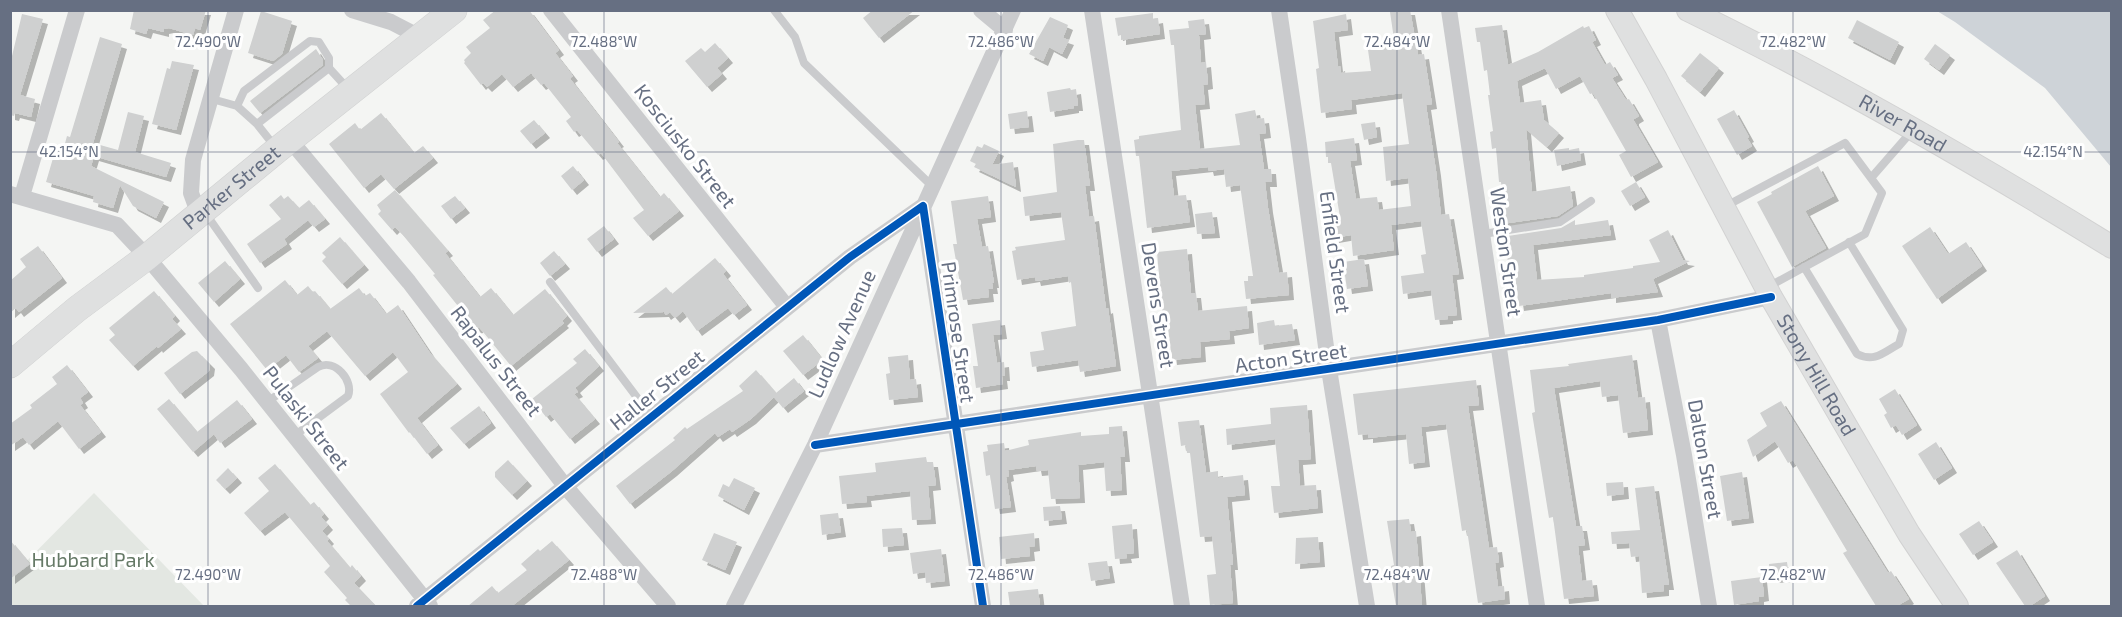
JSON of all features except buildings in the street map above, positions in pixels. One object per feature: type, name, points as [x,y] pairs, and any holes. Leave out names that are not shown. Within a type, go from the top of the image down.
[{"type":"main road","name":"Parker Street","points":[[10,365],[77,309],[147,257],[454,10]]},
{"type":"main road","name":"Stony Hill Road","points":[[1617,10],[1656,79],[1768,293],[1904,525],[1957,606]]},
{"type":"main road","name":"River Road","points":[[1688,10],[1832,83],[1913,128],[2112,247]]},
{"type":"street","points":[[16,195],[77,10]]},
{"type":"street","points":[[201,213],[191,193],[193,160],[236,10]]},
{"type":"street","points":[[352,10],[391,22],[420,37]]},
{"type":"street","name":"Kosciusko Street","points":[[551,10],[787,307]]},
{"type":"street","points":[[981,10],[1005,30]]},
{"type":"street","name":"Ludlow Avenue","points":[[734,606],[815,445],[1013,10]]},
{"type":"street","name":"Devens Street","points":[[1092,10],[1182,606]]},
{"type":"street","name":"Enfield Street","points":[[1278,10],[1329,369],[1367,606]]},
{"type":"street","name":"Weston Street","points":[[1449,10],[1537,606]]},
{"type":"street","name":"Rapalus Street","points":[[284,145],[409,282],[565,486],[668,606]]},
{"type":"street","name":"Pulaski Street","points":[[16,195],[117,225],[147,257],[267,402],[424,604]]},
{"type":"street","name":"Haller Street","points":[[424,604],[565,486],[787,307],[850,257],[923,206]]},
{"type":"street","name":"Primrose Street","points":[[923,206],[983,606]]},
{"type":"street","name":"Acton Street","points":[[815,445],[1658,320],[1768,293]]},
{"type":"street","name":"Dalton Street","points":[[1658,320],[1684,455],[1709,606]]},
{"type":"lane","points":[[774,10],[795,37],[804,63],[932,186]]},
{"type":"lane","points":[[237,106],[244,91],[310,41],[319,42],[329,58],[329,68],[351,92]]},
{"type":"lane","points":[[257,124],[329,68]]},
{"type":"lane","points":[[212,99],[237,106],[284,145]]},
{"type":"lane","points":[[1871,178],[1913,128]]},
{"type":"lane","points":[[1723,207],[1845,143],[1882,193],[1865,234],[1804,267],[1768,293]]},
{"type":"lane","points":[[1483,234],[1560,222],[1591,201]]},
{"type":"lane","points":[[201,213],[258,288]]},
{"type":"lane","points":[[1804,267],[1857,354],[1873,358],[1899,344],[1903,330],[1850,242]]},
{"type":"lane","points":[[549,282],[651,416]]},
{"type":"lane","points":[[267,402],[318,367],[324,364],[336,367],[348,384],[350,391],[348,396],[294,436]]},
{"type":"green space","name":"Hubbard Park","points":[[94,493],[204,606],[11,606],[11,577]]},
{"type":"shaded area","points":[[1937,11],[2111,11],[2111,167],[2045,88]]},
{"type":"cycle path","points":[[417,606],[850,257],[923,206],[983,606]]},
{"type":"cycle path","points":[[815,445],[1658,320],[1771,297]]}]
